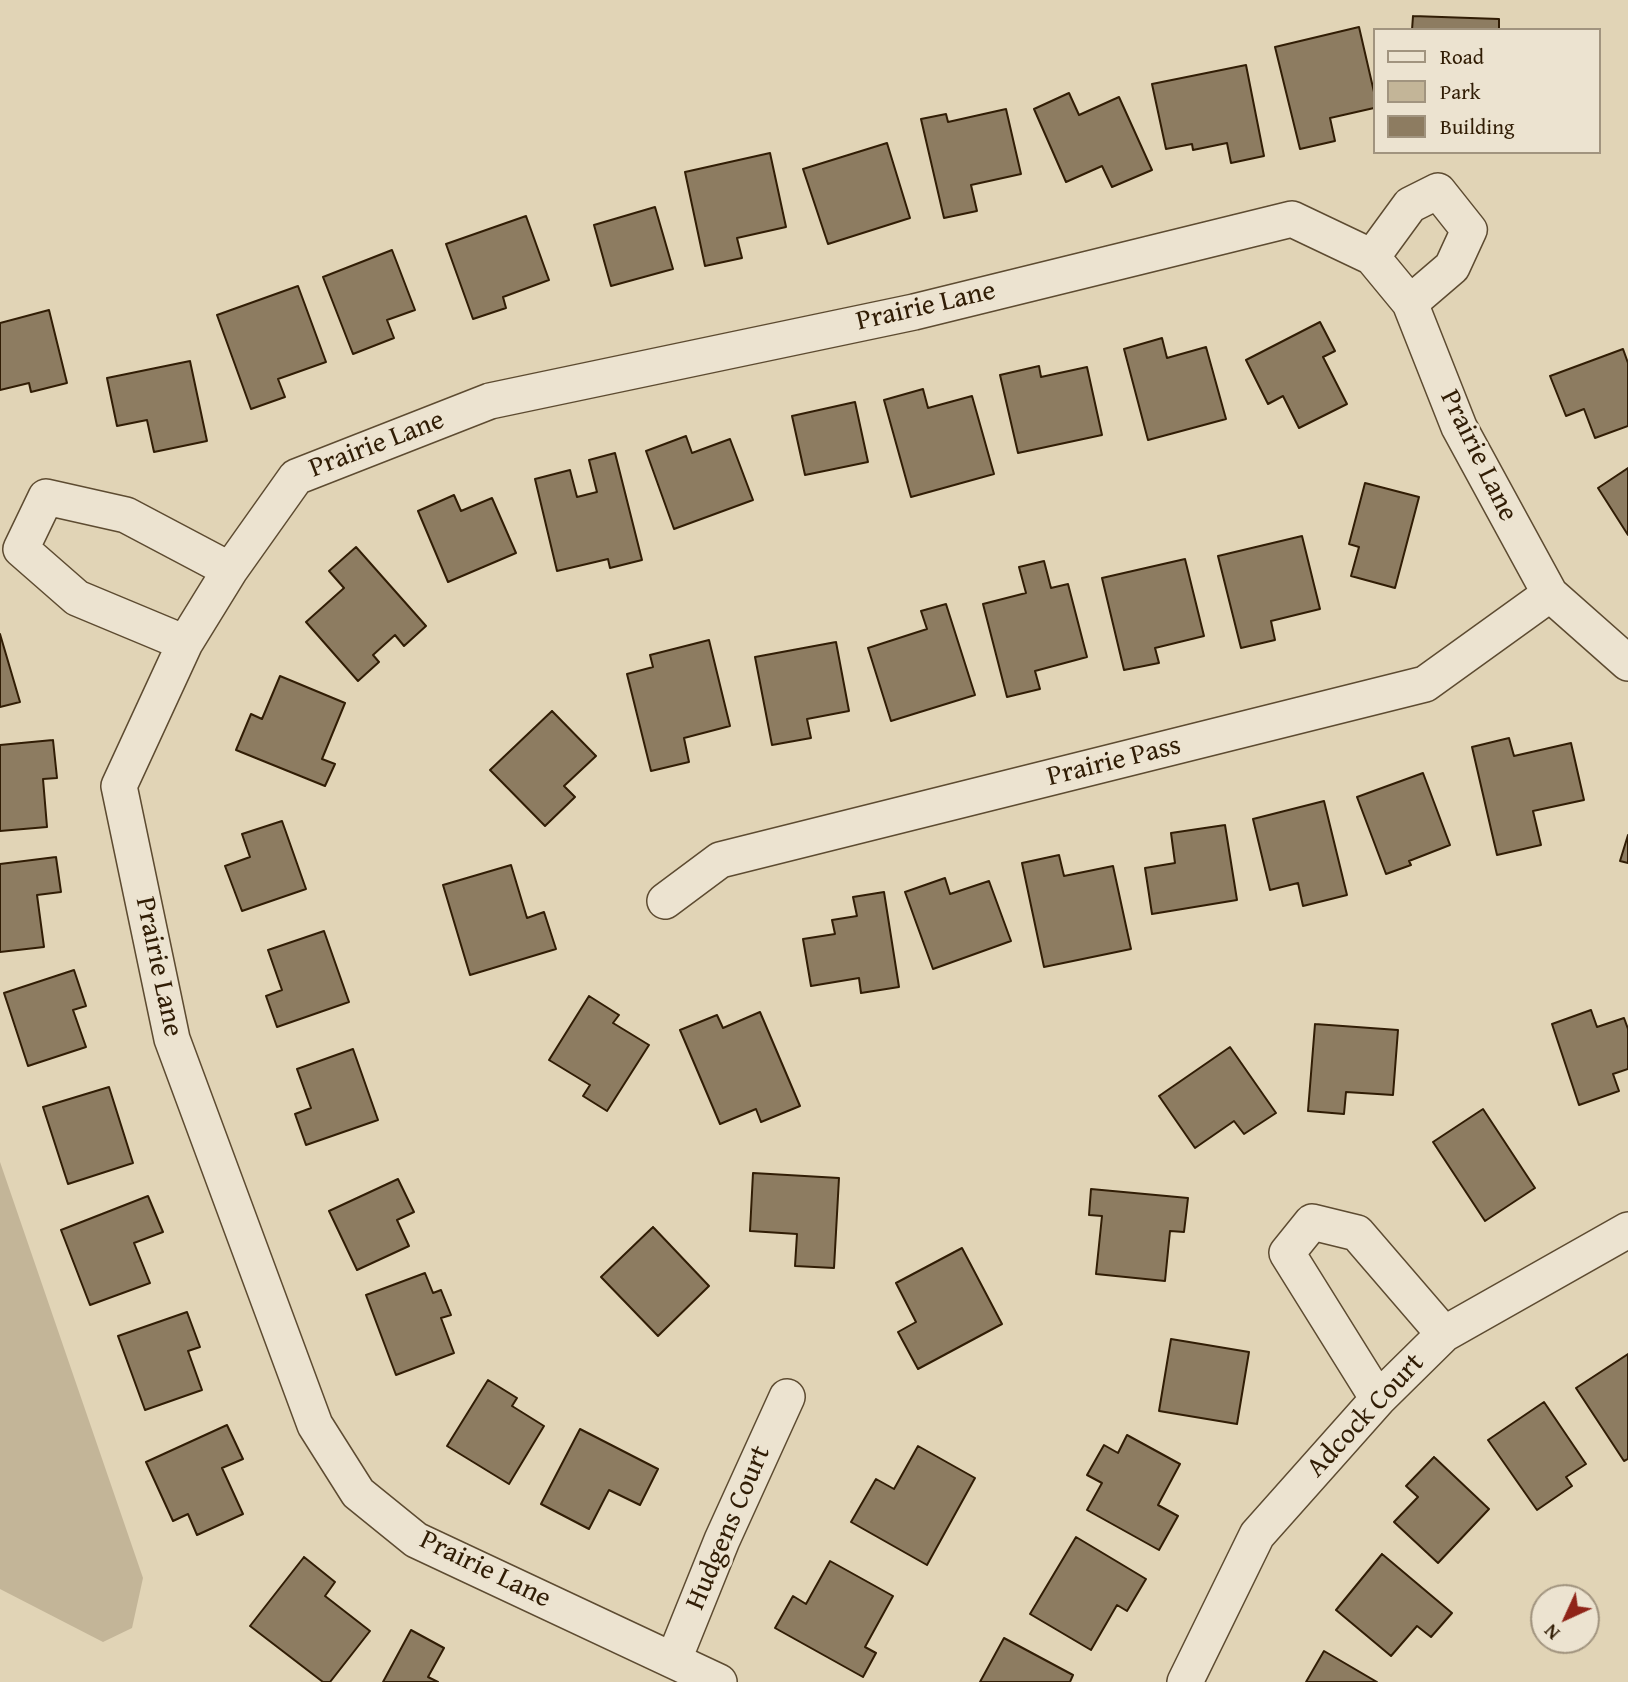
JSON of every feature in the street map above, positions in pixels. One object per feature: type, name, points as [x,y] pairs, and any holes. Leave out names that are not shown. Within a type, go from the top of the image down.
[{"type":"street","points":[[1372,257],[1410,205],[1437,191],[1469,230],[1452,267],[1410,303]]},
{"type":"street","name":"Prairie Lane","points":[[719,1682],[674,1658],[416,1540],[358,1493],[315,1425],[172,1039],[119,786],[185,643],[230,570],[296,477],[490,401],[914,312],[1292,219],[1372,257],[1410,303],[1459,428],[1550,594],[1628,663]]},
{"type":"street","points":[[185,643],[77,598],[22,549],[46,497],[126,515],[230,570]]},
{"type":"street","name":"Prairie Pass","points":[[665,901],[720,860],[1425,684],[1550,594]]},
{"type":"street","points":[[1378,1399],[1287,1253],[1312,1222],[1357,1233],[1444,1334]]},
{"type":"street","name":"Adcock Court","points":[[1185,1682],[1257,1535],[1378,1399],[1444,1334],[1628,1230]]},
{"type":"street","name":"Hudgens Court","points":[[674,1658],[722,1540],[787,1397]]},
{"type":"green space","points":[[0,1162],[143,1578],[132,1628],[103,1642],[0,1589]]},
{"type":"building","points":[[1413,16],[1499,19],[1499,28],[1412,28]]},
{"type":"building","points":[[1359,27],[1372,83],[1372,108],[1330,118],[1335,141],[1300,149],[1275,47]]},
{"type":"building","points":[[1246,65],[1264,156],[1231,163],[1227,143],[1193,150],[1192,144],[1166,149],[1152,84]]},
{"type":"building","points":[[1069,93],[1079,115],[1119,97],[1152,170],[1112,187],[1102,166],[1066,182],[1034,109]]},
{"type":"building","points":[[1006,109],[1021,174],[971,185],[977,211],[944,218],[921,119],[946,114],[948,122]]},
{"type":"building","points":[[887,143],[910,218],[828,244],[803,169]]},
{"type":"building","points":[[770,153],[786,227],[737,238],[742,258],[705,266],[685,172]]},
{"type":"building","points":[[655,207],[673,269],[611,286],[594,225]]},
{"type":"building","points":[[526,216],[549,280],[503,297],[506,308],[473,319],[446,244]]},
{"type":"building","points":[[392,250],[415,310],[387,320],[394,338],[353,354],[323,277]]},
{"type":"building","points":[[298,286],[326,362],[278,379],[285,397],[251,409],[217,315]]},
{"type":"building","points":[[49,310],[67,383],[31,392],[29,383],[0,390],[0,323]]},
{"type":"building","points":[[1320,322],[1335,351],[1323,357],[1347,404],[1299,428],[1283,396],[1268,404],[1246,360]]},
{"type":"building","points":[[1162,338],[1167,358],[1206,347],[1226,419],[1148,440],[1124,349]]},
{"type":"building","points":[[1623,349],[1628,363],[1628,426],[1595,438],[1584,409],[1566,416],[1550,376]]},
{"type":"building","points":[[190,361],[207,441],[154,452],[147,420],[117,426],[107,378]]},
{"type":"building","points":[[1039,366],[1041,377],[1087,367],[1102,435],[1018,453],[1000,375]]},
{"type":"building","points":[[923,389],[928,408],[972,396],[994,474],[911,497],[884,400]]},
{"type":"building","points":[[855,402],[868,462],[805,475],[792,416]]},
{"type":"building","points":[[686,436],[692,453],[730,439],[753,500],[674,529],[646,451]]},
{"type":"building","points":[[615,453],[642,560],[610,568],[608,559],[557,571],[535,479],[570,470],[577,497],[597,492],[589,460]]},
{"type":"building","points":[[1628,468],[1628,535],[1598,488]]},
{"type":"building","points":[[1365,483],[1419,497],[1395,588],[1351,576],[1359,547],[1349,544]]},
{"type":"building","points":[[454,495],[461,511],[492,498],[516,553],[448,582],[418,511]]},
{"type":"building","points":[[1302,536],[1320,609],[1271,621],[1275,640],[1241,648],[1218,556]]},
{"type":"building","points":[[356,547],[426,626],[404,646],[395,635],[373,655],[379,662],[358,681],[306,622],[344,588],[329,571]]},
{"type":"building","points":[[1185,559],[1204,636],[1155,648],[1159,663],[1124,670],[1102,578]]},
{"type":"building","points":[[1044,561],[1051,588],[1068,584],[1087,657],[1035,671],[1040,689],[1007,697],[983,604],[1026,593],[1019,567]]},
{"type":"building","points":[[946,604],[975,695],[891,721],[868,648],[927,629],[921,611]]},
{"type":"building","points":[[0,634],[20,702],[0,707]]},
{"type":"building","points":[[709,640],[730,726],[684,738],[689,762],[651,771],[627,674],[653,667],[650,655]]},
{"type":"building","points":[[836,642],[849,711],[807,719],[811,738],[772,745],[755,657]]},
{"type":"building","points":[[280,676],[345,703],[322,759],[335,764],[325,786],[236,750],[251,714],[262,719]]},
{"type":"building","points":[[552,711],[596,756],[564,786],[575,797],[545,826],[490,770]]},
{"type":"building","points":[[1509,738],[1514,756],[1571,743],[1584,800],[1533,811],[1541,845],[1497,855],[1472,747]]},
{"type":"building","points":[[53,740],[57,778],[43,779],[47,827],[0,831],[0,745]]},
{"type":"building","points":[[1423,773],[1450,845],[1409,861],[1411,865],[1386,874],[1357,797]]},
{"type":"building","points":[[1324,801],[1347,895],[1303,906],[1298,883],[1270,890],[1253,819]]},
{"type":"building","points":[[282,821],[306,889],[242,911],[225,866],[250,857],[242,834]]},
{"type":"building","points":[[1225,825],[1237,900],[1152,914],[1145,868],[1175,863],[1171,833]]},
{"type":"building","points":[[1628,835],[1628,863],[1620,861]]},
{"type":"building","points":[[1059,855],[1064,876],[1113,866],[1131,949],[1044,967],[1022,863]]},
{"type":"building","points":[[56,857],[61,892],[37,895],[44,947],[0,952],[0,864]]},
{"type":"building","points":[[511,865],[527,918],[544,912],[556,949],[470,975],[443,885]]},
{"type":"building","points":[[945,878],[950,894],[989,881],[1011,941],[933,969],[905,892]]},
{"type":"building","points":[[884,892],[899,987],[861,993],[859,978],[811,986],[803,939],[835,934],[832,920],[857,916],[853,897]]},
{"type":"building","points":[[324,931],[349,1002],[277,1027],[266,996],[282,990],[268,950]]},
{"type":"building","points":[[74,970],[86,1006],[73,1010],[86,1047],[28,1066],[4,993]]},
{"type":"building","points":[[589,996],[619,1015],[613,1023],[649,1045],[607,1111],[583,1096],[590,1085],[549,1060]]},
{"type":"building","points":[[1591,1010],[1597,1027],[1624,1018],[1628,1029],[1628,1069],[1613,1074],[1619,1091],[1579,1105],[1552,1024]]},
{"type":"building","points":[[760,1012],[800,1106],[761,1122],[756,1109],[720,1124],[680,1030],[717,1015],[723,1028]]},
{"type":"building","points":[[1315,1024],[1398,1030],[1393,1095],[1346,1092],[1344,1114],[1308,1111]]},
{"type":"building","points":[[1230,1047],[1276,1113],[1244,1134],[1234,1121],[1195,1148],[1159,1096]]},
{"type":"building","points":[[353,1049],[378,1120],[306,1145],[295,1114],[311,1108],[297,1069]]},
{"type":"building","points":[[109,1087],[133,1163],[68,1184],[43,1107]]},
{"type":"building","points":[[1483,1109],[1535,1188],[1485,1221],[1433,1142]]},
{"type":"building","points":[[753,1173],[839,1178],[834,1268],[795,1266],[797,1234],[750,1231]]},
{"type":"building","points":[[398,1179],[414,1212],[397,1220],[409,1246],[357,1270],[329,1211]]},
{"type":"building","points":[[1091,1189],[1188,1198],[1184,1232],[1170,1231],[1165,1281],[1096,1274],[1102,1216],[1089,1215]]},
{"type":"building","points":[[148,1196],[163,1232],[134,1243],[150,1283],[90,1305],[61,1230]]},
{"type":"building","points":[[653,1227],[709,1286],[658,1336],[601,1277]]},
{"type":"building","points":[[962,1248],[1002,1324],[918,1369],[898,1332],[916,1322],[896,1283]]},
{"type":"building","points":[[425,1273],[433,1293],[441,1290],[451,1315],[441,1318],[454,1353],[396,1375],[366,1295]]},
{"type":"building","points":[[187,1312],[200,1347],[188,1351],[202,1390],[145,1410],[118,1336]]},
{"type":"building","points":[[1171,1339],[1249,1352],[1237,1424],[1159,1411]]},
{"type":"building","points":[[1628,1354],[1628,1459],[1624,1461],[1576,1388]]},
{"type":"building","points":[[488,1380],[517,1398],[512,1406],[544,1426],[509,1484],[447,1446]]},
{"type":"building","points":[[1544,1402],[1586,1464],[1566,1477],[1572,1486],[1537,1510],[1488,1440]]},
{"type":"building","points":[[227,1425],[243,1459],[222,1468],[243,1514],[197,1535],[188,1514],[173,1521],[146,1462]]},
{"type":"building","points":[[580,1429],[658,1469],[640,1505],[609,1490],[589,1529],[541,1504]]},
{"type":"building","points":[[1127,1435],[1180,1464],[1158,1505],[1178,1516],[1159,1550],[1087,1510],[1102,1483],[1087,1475],[1104,1445],[1118,1453]]},
{"type":"building","points":[[918,1446],[975,1478],[927,1565],[851,1522],[876,1479],[894,1489]]},
{"type":"building","points":[[1434,1457],[1489,1509],[1438,1563],[1394,1522],[1418,1497],[1406,1486]]},
{"type":"building","points":[[1076,1537],[1146,1579],[1127,1611],[1117,1605],[1091,1650],[1030,1614]]},
{"type":"building","points":[[1382,1554],[1452,1613],[1431,1637],[1417,1626],[1391,1656],[1336,1610]]},
{"type":"building","points":[[304,1557],[335,1582],[325,1596],[370,1631],[330,1682],[323,1682],[250,1626]]},
{"type":"building","points":[[830,1561],[893,1596],[865,1647],[876,1653],[863,1677],[775,1628],[793,1596],[806,1604]]},
{"type":"building","points":[[411,1630],[444,1648],[428,1677],[438,1682],[383,1682]]},
{"type":"building","points":[[1004,1638],[1073,1675],[1070,1682],[980,1682]]},
{"type":"building","points":[[1324,1651],[1377,1682],[1306,1682]]}]
